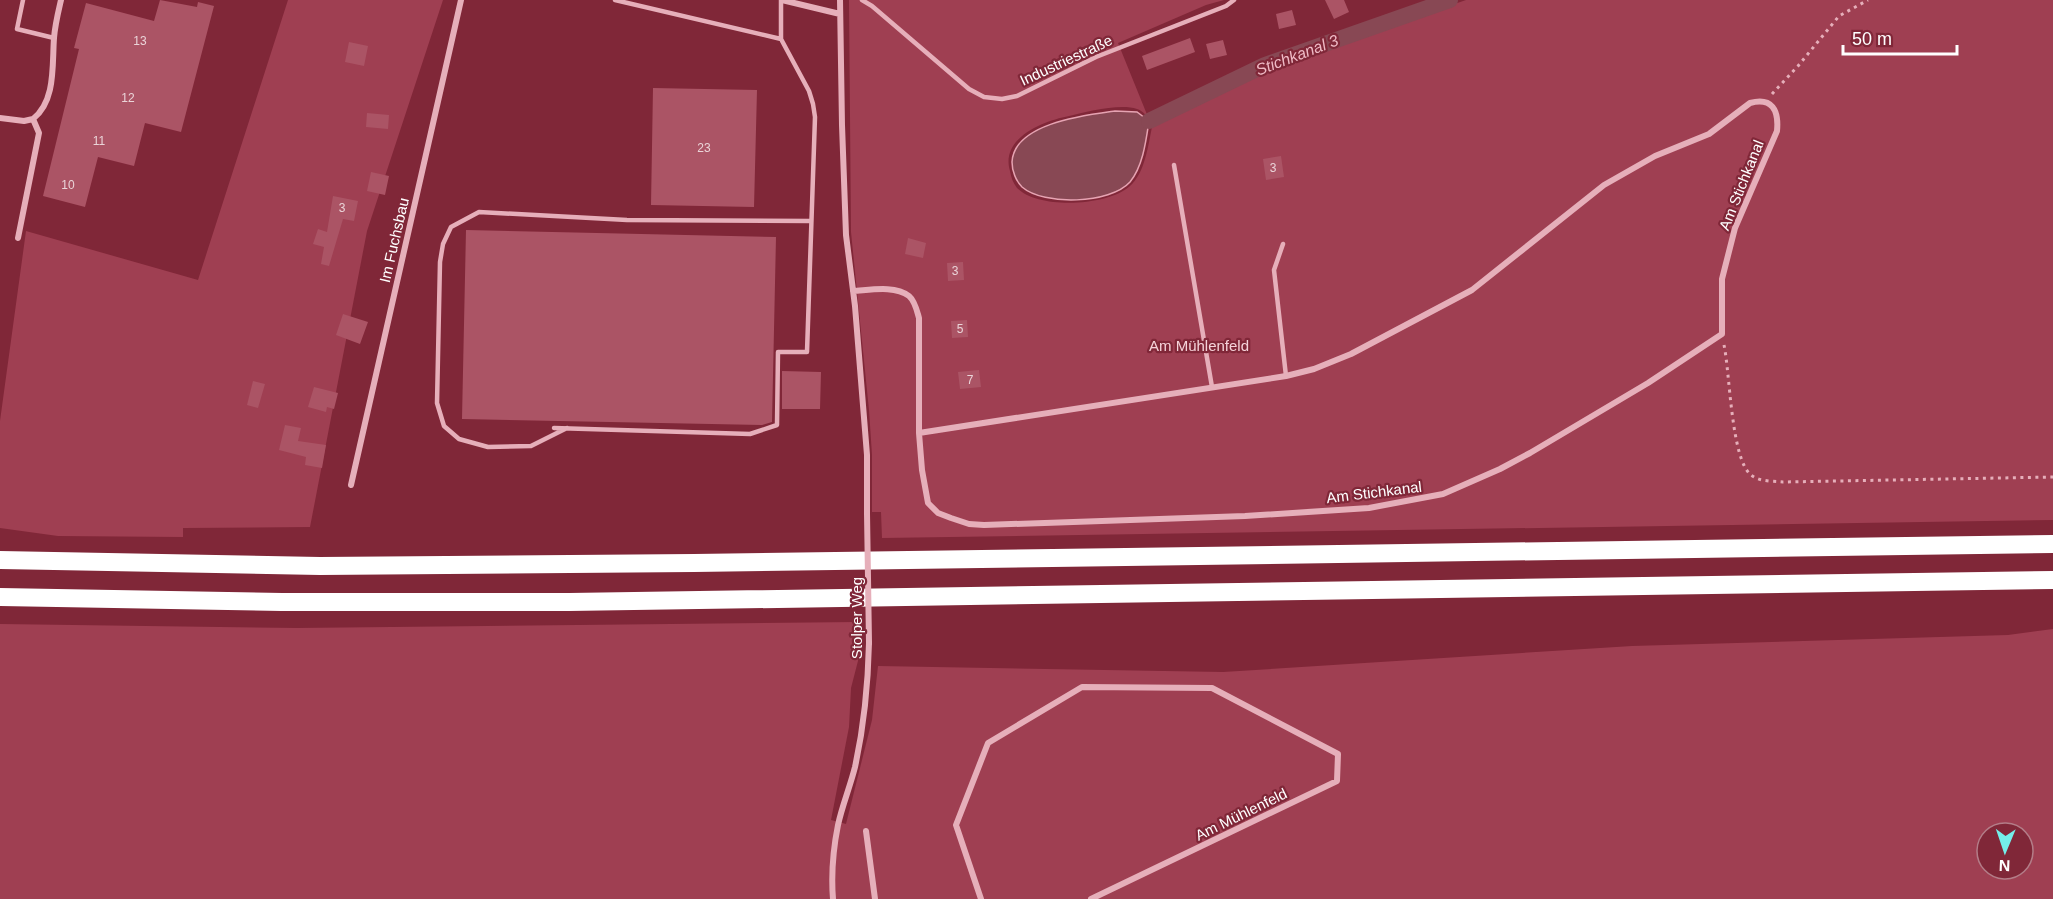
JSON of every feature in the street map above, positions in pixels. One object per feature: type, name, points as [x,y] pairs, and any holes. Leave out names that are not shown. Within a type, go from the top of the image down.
[{"type":"highway","points":[[0,560],[320,566],[718,563],[2053,544]]},
{"type":"highway","points":[[0,548],[92,562]]},
{"type":"highway","points":[[0,597],[282,602],[569,602],[2053,580]]},
{"type":"highway","points":[[0,604],[72,599]]},
{"type":"street","points":[[0,118],[24,121],[33,119],[44,107],[48,97],[54,38],[61,0]]},
{"type":"street","name":"Im Fuchsbau","points":[[351,485],[461,0]]},
{"type":"street","points":[[782,0],[840,14]]},
{"type":"street","points":[[840,0],[846,235],[853,291]]},
{"type":"street","points":[[919,433],[1314,369],[1352,354],[1472,290],[1604,185],[1655,156],[1709,134],[1750,103],[1765,102]]},
{"type":"street","name":"Am Stichkanal","points":[[853,291],[896,291],[910,296],[916,306],[919,318],[919,433],[928,503],[938,513],[969,524],[1069,524],[1245,516],[1369,508],[1443,494],[1530,453],[1648,382],[1722,334],[1722,279],[1735,228],[1777,131],[1778,120],[1775,110],[1771,104],[1765,102]]},
{"type":"street","points":[[18,238],[39,133],[33,119]]},
{"type":"street","name":"Stolper Weg","points":[[833,899],[832,881],[838,824],[854,771],[867,699],[869,643],[867,455],[853,291]]},
{"type":"street","name":"Am Mühlenfeld","points":[[981,899],[956,825],[988,743],[1082,687],[1212,688],[1338,754],[1337,782],[1091,899]]},
{"type":"street","points":[[866,831],[875,899]]},
{"type":"lane","points":[[23,0],[16,29],[54,38]]},
{"type":"lane","points":[[615,0],[781,39]]},
{"type":"lane","points":[[554,428],[750,434],[777,425],[778,352],[807,352],[815,117],[809,91],[781,39],[782,0]]},
{"type":"lane","name":"Industriestraße","points":[[862,0],[969,89],[984,97],[1002,99],[1017,96],[1096,57],[1226,6],[1234,0]]},
{"type":"lane","points":[[1174,165],[1212,387]]},
{"type":"lane","points":[[567,428],[531,446],[488,447],[459,439],[444,426],[437,403],[440,262],[443,244],[451,227],[479,212],[627,220],[811,221]]},
{"type":"lane","points":[[1283,244],[1274,270],[1286,375]]},
{"type":"path","points":[[1765,102],[1839,16],[1868,0]]},
{"type":"path","points":[[1722,334],[1728,362],[1737,447],[1750,474],[1758,478],[1783,482],[2053,477]]},
{"type":"green space","points":[[288,0],[443,0],[367,231],[310,527],[183,528],[183,537],[58,536],[0,528],[0,421],[26,231],[198,280]]},
{"type":"green space","points":[[849,0],[1224,0],[1206,5],[1118,43],[1148,117],[1140,110],[1130,107],[1094,110],[1047,122],[1017,140],[1011,149],[1009,159],[1010,171],[1017,188],[1041,200],[1074,203],[1106,198],[1130,186],[1142,167],[1152,127],[1158,123],[1265,70],[1466,0],[2053,0],[2053,520],[882,538],[881,512],[872,512],[869,410],[851,232]]},
{"type":"green space","points":[[858,622],[859,657],[851,688],[849,727],[831,820],[846,824],[872,720],[878,666],[1223,672],[1632,646],[2008,635],[2053,629],[2053,899],[0,899],[0,624],[297,628]]},
{"type":"shaded area","points":[[1115,111],[1137,112],[1149,121],[1141,161],[1130,182],[1108,195],[1077,200],[1045,197],[1032,193],[1020,185],[1016,179],[1012,162],[1016,149],[1025,138],[1053,123]]},
{"type":"building","points":[[160,0],[197,7],[198,2],[214,6],[181,132],[145,123],[134,166],[98,157],[85,207],[43,196],[79,49],[74,48],[86,3],[154,21]]},
{"type":"building","points":[[1325,0],[1344,0],[1349,12],[1334,19]]},
{"type":"building","points":[[1292,10],[1296,25],[1279,29],[1276,14]]},
{"type":"building","points":[[1190,38],[1195,52],[1147,70],[1142,56]]},
{"type":"building","points":[[1223,40],[1227,55],[1210,59],[1206,44]]},
{"type":"building","points":[[349,42],[368,46],[364,66],[345,62]]},
{"type":"building","points":[[653,88],[757,90],[754,207],[651,205]]},
{"type":"building","points":[[367,113],[389,115],[388,129],[366,127]]},
{"type":"building","points":[[1281,156],[1284,177],[1266,180],[1263,159]]},
{"type":"building","points":[[371,172],[389,176],[385,195],[367,191]]},
{"type":"building","points":[[333,196],[358,201],[354,221],[343,219],[329,266],[321,264],[324,247],[313,244],[318,229],[327,232]]},
{"type":"building","points":[[466,230],[776,237],[772,422],[762,425],[462,419]]},
{"type":"building","points":[[908,238],[926,243],[923,258],[905,254]]},
{"type":"building","points":[[963,262],[964,280],[948,281],[947,263]]},
{"type":"building","points":[[343,314],[368,322],[360,344],[336,335]]},
{"type":"building","points":[[967,320],[968,337],[952,338],[951,321]]},
{"type":"building","points":[[979,370],[981,387],[960,389],[958,372]]},
{"type":"building","points":[[782,371],[821,372],[820,409],[782,409]]},
{"type":"building","points":[[253,381],[265,384],[258,408],[247,405]]},
{"type":"building","points":[[314,387],[338,393],[334,409],[327,407],[326,412],[308,407]]},
{"type":"building","points":[[285,425],[301,428],[298,441],[326,445],[322,468],[305,465],[306,457],[279,450]]},
{"type":"waterway","name":"Stichkanal 3","points":[[1149,121],[1265,65],[1450,0]]}]
